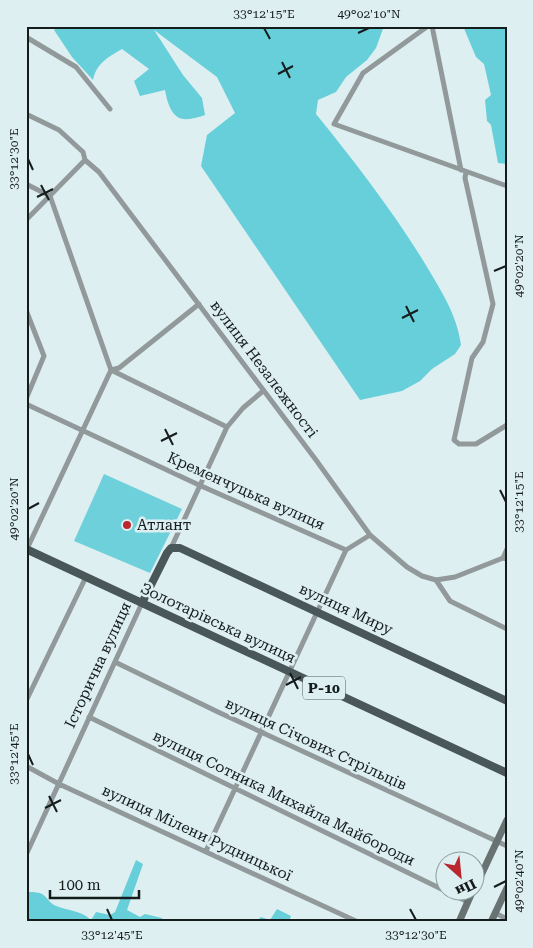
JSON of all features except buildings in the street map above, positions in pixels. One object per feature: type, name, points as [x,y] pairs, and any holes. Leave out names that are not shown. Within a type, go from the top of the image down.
[{"type":"main road","name":"Історична вулиця","points":[[142,603],[171,548]]},
{"type":"main road","name":"вулиця Миру","points":[[171,548],[180,548],[507,701]]},
{"type":"main road","name":"Золотарівська вулиця","points":[[26,550],[507,773]]},
{"type":"main road","points":[[486,864],[507,820]]},
{"type":"main road","points":[[491,922],[507,888]]},
{"type":"main road","points":[[459,922],[468,902]]},
{"type":"street","points":[[507,186],[464,171],[334,124],[363,73],[430,26],[464,171],[493,304],[483,342],[472,358],[454,440],[459,444],[476,444],[507,425]]},
{"type":"street","points":[[26,37],[76,67],[110,108]]},
{"type":"street","name":"вулиця Незалежності","points":[[26,114],[59,130],[83,152],[85,160],[99,172],[316,460],[370,535],[407,567],[422,576],[436,580]]},
{"type":"street","points":[[26,220],[85,160]]},
{"type":"street","points":[[26,184],[50,196],[111,370],[26,550]]},
{"type":"street","points":[[111,370],[119,368],[199,304]]},
{"type":"street","points":[[26,310],[44,356],[26,399]]},
{"type":"street","points":[[111,370],[227,427]]},
{"type":"street","name":"Історична вулиця","points":[[171,548],[227,427],[243,408],[263,391]]},
{"type":"street","name":"Кременчуцька вулиця","points":[[26,404],[199,485],[346,550]]},
{"type":"street","points":[[206,851],[346,550],[370,535]]},
{"type":"street","points":[[507,549],[505,558],[455,577],[436,580],[450,601],[507,629]]},
{"type":"street","points":[[26,701],[86,577]]},
{"type":"street","name":"Історична вулиця","points":[[26,854],[142,603]]},
{"type":"street","name":"вулиця Січових Стрільців","points":[[115,662],[507,846]]},
{"type":"street","name":"вулиця Сотника Михайла Майбороди","points":[[90,717],[468,902]]},
{"type":"street","name":"вулиця Мілени Рудницької","points":[[26,766],[59,784],[358,922]]},
{"type":"street","points":[[495,913],[507,919]]},
{"type":"shaded area","points":[[59,26],[384,26],[376,48],[367,60],[346,77],[336,92],[318,100],[316,114],[386,205],[436,282],[452,312],[459,334],[461,345],[455,354],[432,369],[420,381],[402,391],[360,400],[201,166],[207,135],[235,113],[217,77],[154,30],[183,75],[202,98],[205,115],[189,119],[180,118],[170,108],[165,90],[140,96],[134,81],[149,69],[122,49],[107,58],[100,65],[93,80],[72,57],[54,30]]},
{"type":"shaded area","points":[[463,26],[507,26],[507,164],[498,163],[491,125],[487,121],[485,100],[491,95],[484,64],[476,57]]},
{"type":"shaded area","name":"Атлант","points":[[104,474],[182,509],[150,573],[74,541]]},
{"type":"shaded area","points":[[136,860],[143,864],[127,910],[140,917],[145,914],[162,918],[164,922],[26,922],[26,892],[42,894],[54,905],[78,912],[91,920],[96,912],[110,915],[115,912]]},
{"type":"shaded area","points":[[277,909],[291,916],[289,922],[255,922],[261,917],[270,920]]},
{"type":"place","name":"Атлант","points":[[127,525]]}]
